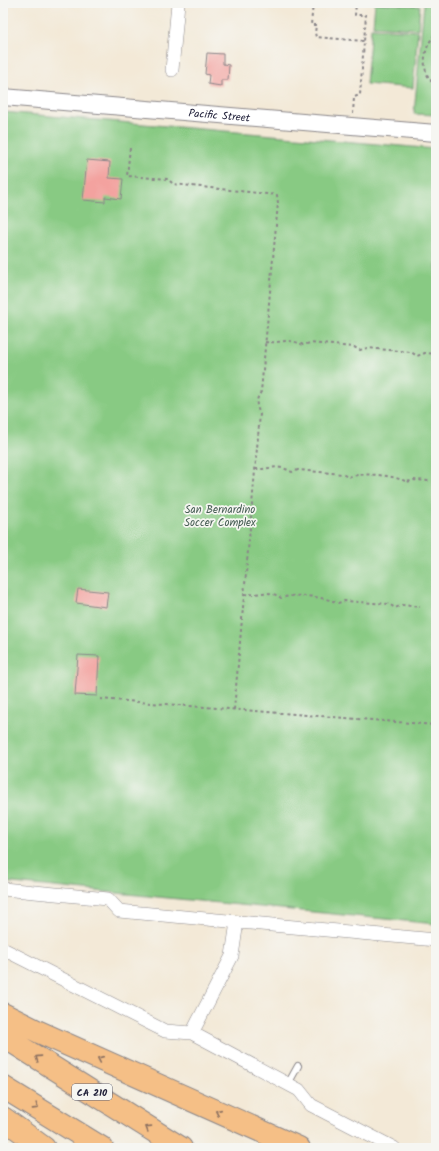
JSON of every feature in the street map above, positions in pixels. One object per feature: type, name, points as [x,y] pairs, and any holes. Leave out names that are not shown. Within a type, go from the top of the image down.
[{"type":"highway","points":[[3,1014],[39,1032],[299,1148]]},
{"type":"highway","name":"CA 210","points":[[3,1036],[181,1148]]},
{"type":"highway","points":[[3,1087],[102,1148]]},
{"type":"highway","points":[[3,1118],[44,1148]]},
{"type":"street","points":[[172,70],[178,3]]},
{"type":"street","name":"Pacific Street","points":[[3,97],[436,133]]},
{"type":"street","points":[[3,889],[108,899],[119,911],[436,940]]},
{"type":"street","points":[[192,1032],[232,956],[237,922]]},
{"type":"street","points":[[3,949],[165,1030],[192,1032],[299,1090],[311,1105],[394,1148]]},
{"type":"lane","points":[[288,1084],[298,1066]]},
{"type":"path","points":[[313,3],[311,25],[316,25],[316,37],[364,42]]},
{"type":"path","points":[[352,126],[354,97],[360,95],[366,15],[355,15],[356,3]]},
{"type":"path","points":[[409,3],[436,6]]},
{"type":"path","points":[[436,29],[426,53],[424,64],[427,74],[436,86]]},
{"type":"path","points":[[130,148],[127,176],[168,179],[173,184],[277,195],[278,202],[261,392],[256,400],[256,405],[260,414],[234,710]]},
{"type":"path","points":[[265,342],[274,343],[279,340],[297,342],[303,345],[310,343],[354,347],[360,350],[367,348],[411,352],[417,356],[425,353],[436,354]]},
{"type":"path","points":[[255,469],[261,470],[269,467],[284,468],[292,472],[298,470],[342,474],[348,477],[356,474],[400,478],[407,482],[414,480],[430,481]]},
{"type":"path","points":[[244,594],[257,592],[275,594],[281,598],[288,595],[331,599],[338,603],[344,600],[389,604],[395,608],[402,605],[420,607]]},
{"type":"path","points":[[100,699],[436,725]]},
{"type":"green space","points":[[375,3],[420,6],[418,29],[373,26]]},
{"type":"green space","points":[[424,3],[436,3],[436,115],[414,114]]},
{"type":"green space","points":[[371,28],[418,31],[413,88],[366,84]]},
{"type":"green space","name":"San Bernardino Soccer Complex","points":[[3,112],[436,149],[436,924],[3,882]]},
{"type":"building","points":[[207,53],[223,54],[223,64],[229,65],[228,80],[221,80],[221,86],[208,84],[209,75],[205,74]]},
{"type":"building","points":[[87,160],[110,162],[109,178],[123,179],[121,199],[105,197],[105,202],[83,200]]},
{"type":"building","points":[[78,589],[108,592],[106,607],[76,603]]},
{"type":"building","points":[[78,655],[99,656],[97,696],[75,695]]}]
